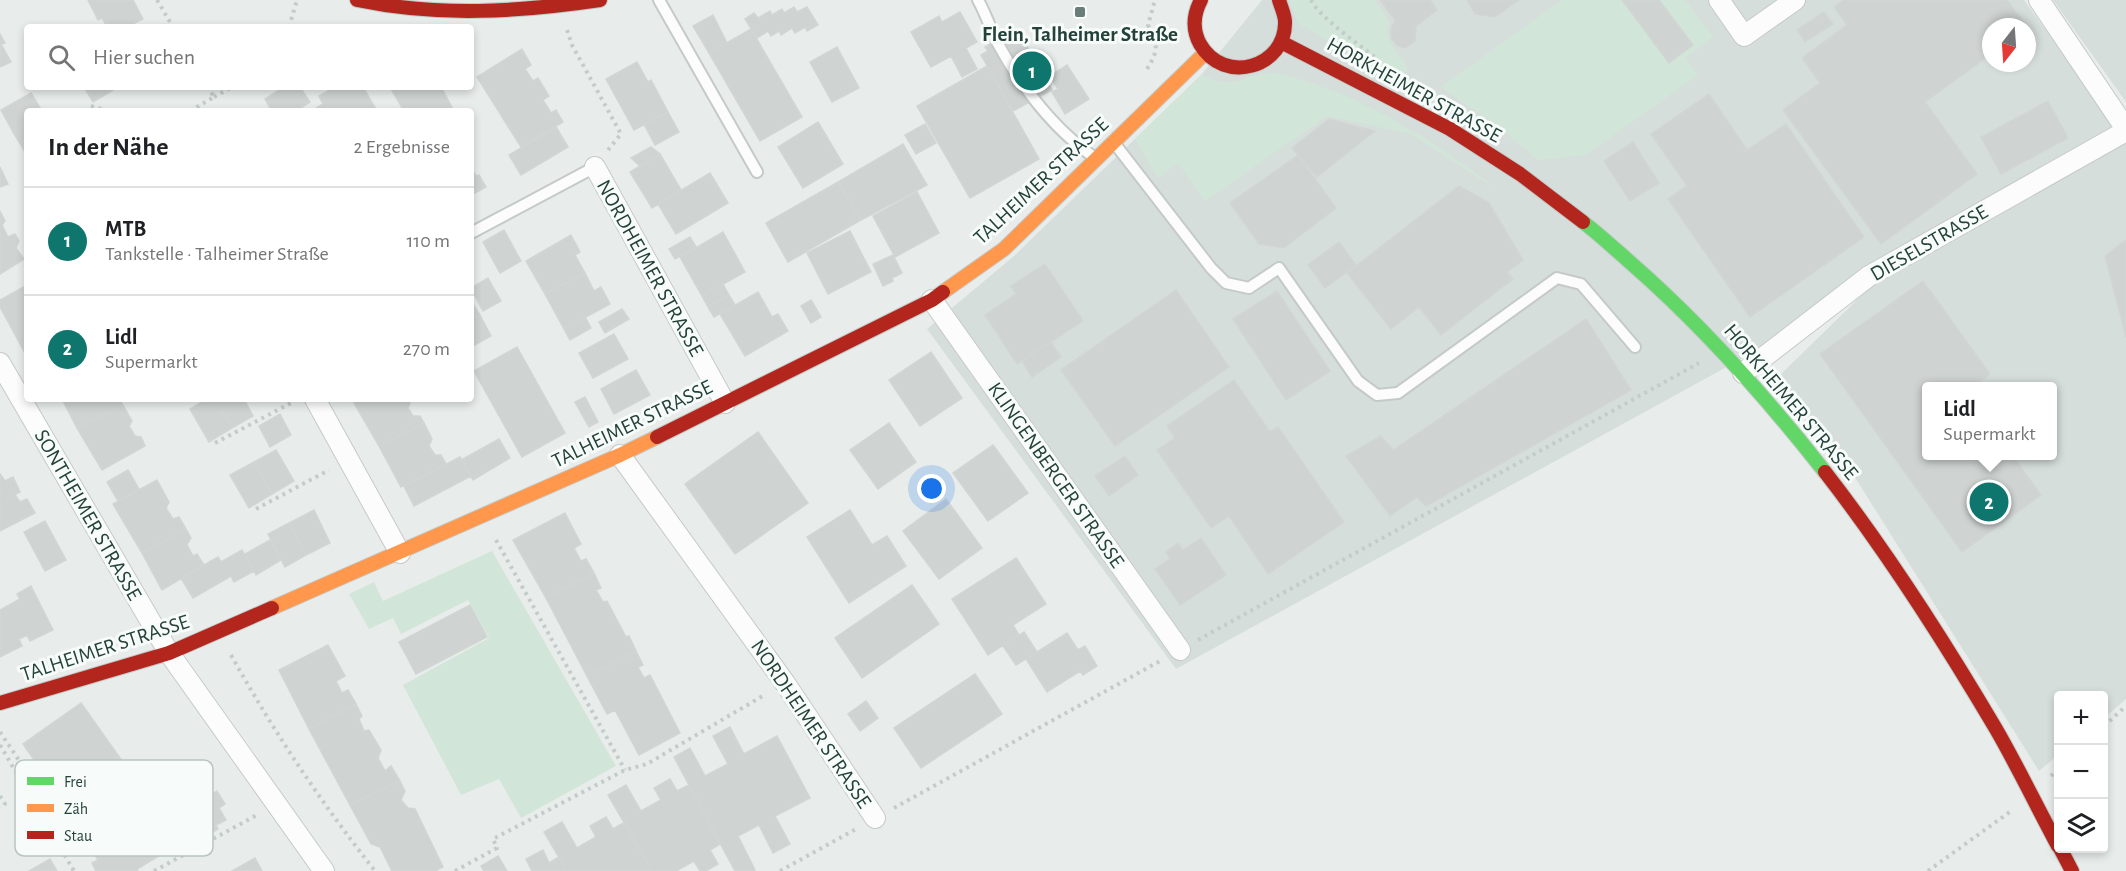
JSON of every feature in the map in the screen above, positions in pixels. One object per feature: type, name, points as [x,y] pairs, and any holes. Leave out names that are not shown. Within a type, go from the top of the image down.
[{"type":"main road","points":[[357,0],[441,12],[559,6],[600,0]]},
{"type":"main road","points":[[1195,4],[1194,32],[1205,53],[1217,63],[1231,68],[1246,69],[1260,64],[1273,55],[1281,42],[1285,29],[1285,15],[1279,0]]},
{"type":"main road","name":"HORKHEIMER STRASSE","points":[[1281,42],[1450,129],[1520,174],[1605,241],[1723,350],[1778,412],[1845,498],[1923,612],[1997,731],[2054,839]]},
{"type":"main road","name":"TALHEIMER STRASSE","points":[[0,703],[169,653],[218,632],[620,455],[932,300],[1004,249],[1205,53]]},
{"type":"main road","name":"HORKHEIMER STRASSE","points":[[2062,853],[2072,871]]},
{"type":"street","points":[[1719,0],[1744,36],[1795,0]]},
{"type":"street","name":"DIESELSTRASSE","points":[[1743,373],[1869,276],[2126,130],[2038,0]]},
{"type":"street","name":"NORDHEIMER STRASSE","points":[[595,167],[725,403]]},
{"type":"street","name":"KLINGENBERGER STRASSE","points":[[932,300],[1180,650]]},
{"type":"street","name":"SONTHEIMER STRASSE","points":[[0,363],[169,653],[324,871]]},
{"type":"street","points":[[317,402],[400,553]]},
{"type":"street","name":"NORDHEIMER STRASSE","points":[[620,455],[785,683],[875,818]]},
{"type":"lane","points":[[660,0],[758,172]]},
{"type":"lane","points":[[978,0],[987,15],[996,40],[1033,101],[1057,128],[1095,158]]},
{"type":"lane","points":[[1113,141],[1211,268],[1226,283],[1249,288],[1280,268],[1358,381],[1377,395],[1398,393],[1557,278],[1581,284],[1635,347]]},
{"type":"lane","points":[[474,231],[595,167]]},
{"type":"path","points":[[158,0],[171,24]]},
{"type":"path","points":[[290,24],[297,0]]},
{"type":"path","points":[[1144,75],[1155,56],[1157,41],[1148,25],[1155,0]]},
{"type":"path","name":"NORDHEIMER STRASSE","points":[[559,6],[572,45],[621,134],[595,167]]},
{"type":"path","points":[[210,90],[214,97]]},
{"type":"path","points":[[195,108],[227,90]]},
{"type":"path","points":[[92,106],[99,108]]},
{"type":"path","points":[[780,871],[1723,350]]},
{"type":"path","points":[[215,443],[293,402]]},
{"type":"path","points":[[256,509],[348,459]]},
{"type":"path","points":[[483,517],[625,770]]},
{"type":"path","points":[[218,632],[264,714],[305,777],[375,871]]},
{"type":"path","points":[[455,871],[497,848],[493,839],[625,770],[647,764],[785,683]]},
{"type":"path","points":[[2108,722],[2126,706]]},
{"type":"path","points":[[0,732],[19,760]]},
{"type":"path","points":[[0,745],[15,771]]},
{"type":"path","points":[[0,796],[5,804],[0,807]]},
{"type":"path","points":[[213,839],[276,804]]},
{"type":"path","points":[[1928,871],[1972,840]]},
{"type":"path","points":[[65,856],[74,871]]},
{"type":"path","points":[[154,871],[181,856]]},
{"type":"shaded area","points":[[1262,0],[2024,0],[2106,114],[2126,136],[2126,699],[2108,715],[2108,691],[2054,691],[2054,758],[2039,771],[1851,471],[1776,379],[1867,290],[1176,669],[927,329],[1014,256],[1201,75]]},
{"type":"shaded area","points":[[2053,0],[2126,0],[2126,102]]},
{"type":"green space","points":[[1289,0],[1374,0],[1390,22],[1388,36],[1390,42],[1408,70],[1402,75],[1365,63],[1298,23]]},
{"type":"green space","points":[[1562,0],[1685,0],[1713,37],[1685,58],[1698,75],[1585,155],[1538,160],[1498,126],[1441,87]]},
{"type":"green space","points":[[1275,73],[1334,91],[1364,104],[1449,154],[1499,191],[1411,134],[1327,116],[1205,201],[1178,163],[1158,178],[1135,139],[1201,75],[1218,82],[1236,82],[1250,76]]},
{"type":"green space","points":[[492,551],[616,766],[521,818],[499,779],[461,795],[403,685],[489,638],[468,600],[401,634],[393,618],[369,629],[349,594],[374,582],[383,601]]},
{"type":"building","points":[[88,0],[133,0],[143,19],[133,24],[105,24],[102,18],[98,20]]},
{"type":"building","points":[[1380,0],[1430,0],[1437,10],[1416,26],[1415,41],[1405,48],[1398,46],[1391,38],[1391,29],[1395,20]]},
{"type":"building","points":[[1467,0],[1519,0],[1495,17],[1475,14]]},
{"type":"building","points":[[1622,0],[1659,0],[1693,45],[1669,63]]},
{"type":"building","points":[[1844,0],[2007,0],[2020,18],[1982,18],[1982,61],[1925,102],[1977,174],[1881,244],[1783,110],[1820,83],[1802,58],[1847,25],[1834,7]]},
{"type":"building","points":[[794,7],[797,12],[807,7],[818,25],[807,31],[805,27],[795,33],[792,28],[781,35],[779,31],[771,36],[768,31],[757,38],[745,19],[754,13],[758,18],[770,11],[772,15],[782,9],[784,13]]},
{"type":"building","points":[[960,12],[977,42],[966,48],[977,69],[962,77],[951,56],[931,67],[911,32],[939,16],[942,22]]},
{"type":"building","points":[[1824,12],[1833,24],[1805,42],[1797,30]]},
{"type":"building","points":[[713,15],[727,43],[709,53],[693,26]]},
{"type":"building","points":[[751,29],[802,117],[760,141],[709,53]]},
{"type":"building","points":[[1017,29],[1052,90],[1013,111],[981,55],[988,51],[985,47]]},
{"type":"building","points":[[0,34],[5,43],[1,44],[11,62],[0,67]]},
{"type":"building","points":[[837,47],[859,88],[832,102],[810,62]]},
{"type":"building","points":[[522,49],[531,65],[525,69],[533,81],[538,78],[549,96],[543,100],[551,113],[556,110],[563,122],[521,147],[477,77]]},
{"type":"building","points":[[637,62],[648,82],[651,80],[668,112],[634,130],[606,79]]},
{"type":"building","points":[[1067,65],[1089,99],[1065,114],[1052,92],[1058,89],[1050,76]]},
{"type":"building","points":[[987,66],[1039,159],[970,198],[917,106]]},
{"type":"building","points":[[86,90],[113,90],[93,102]]},
{"type":"building","points":[[279,90],[302,90],[310,102],[301,108],[270,108],[265,99]]},
{"type":"building","points":[[330,90],[365,90],[375,108],[316,108],[323,104],[319,96]]},
{"type":"building","points":[[392,90],[443,90],[452,108],[402,108]]},
{"type":"building","points":[[31,93],[40,108],[24,108],[24,126],[13,132],[1,110]]},
{"type":"building","points":[[1709,94],[1747,150],[1786,124],[1864,237],[1750,317],[1668,199],[1687,186],[1651,134]]},
{"type":"building","points":[[2048,101],[2068,138],[2001,174],[1981,137]]},
{"type":"building","points":[[668,112],[679,132],[655,145],[644,124]]},
{"type":"building","points":[[1329,119],[1375,131],[1317,177],[1292,148]]},
{"type":"building","points":[[818,122],[843,164],[803,188],[778,147]]},
{"type":"building","points":[[925,124],[936,143],[916,154],[905,135]]},
{"type":"building","points":[[24,126],[24,150],[13,132]]},
{"type":"building","points":[[556,127],[568,147],[521,175],[509,155]]},
{"type":"building","points":[[1633,142],[1659,183],[1630,201],[1604,161]]},
{"type":"building","points":[[903,144],[927,185],[861,220],[838,182]]},
{"type":"building","points":[[651,147],[660,154],[640,166],[631,158]]},
{"type":"building","points":[[660,154],[681,190],[652,208],[630,172]]},
{"type":"building","points":[[1298,155],[1336,208],[1284,248],[1259,244],[1230,203]]},
{"type":"building","points":[[0,167],[8,184],[0,187]]},
{"type":"building","points":[[474,172],[476,176],[479,175],[486,187],[474,193]]},
{"type":"building","points":[[710,173],[728,203],[676,234],[658,204]]},
{"type":"building","points":[[838,182],[861,220],[788,262],[766,223]]},
{"type":"building","points":[[1459,186],[1489,203],[1523,260],[1507,272],[1513,279],[1441,335],[1419,307],[1391,329],[1347,273]]},
{"type":"building","points":[[917,192],[939,233],[895,257],[873,216]]},
{"type":"building","points":[[0,211],[5,221],[2,225],[8,237],[15,234],[19,241],[16,248],[24,259],[0,274]]},
{"type":"building","points":[[504,230],[521,261],[500,273],[483,242]]},
{"type":"building","points":[[850,231],[871,272],[828,294],[807,253]]},
{"type":"building","points":[[723,232],[745,272],[702,296],[680,257]]},
{"type":"building","points":[[571,235],[580,252],[575,255],[585,273],[545,294],[526,261]]},
{"type":"building","points":[[690,237],[696,247],[675,259],[669,249]]},
{"type":"building","points":[[2126,240],[2126,337],[2105,256]]},
{"type":"building","points":[[1339,242],[1356,265],[1325,288],[1308,265]]},
{"type":"building","points":[[893,255],[902,273],[883,286],[873,264]]},
{"type":"building","points":[[1045,264],[1083,321],[1017,364],[985,315],[1016,294],[1011,286]]},
{"type":"building","points":[[585,273],[594,291],[601,287],[610,304],[564,329],[545,294]]},
{"type":"building","points":[[488,278],[501,301],[483,311],[474,294],[474,286]]},
{"type":"building","points":[[1923,281],[1990,374],[1979,382],[1922,382],[1922,460],[2016,460],[2041,495],[1962,552],[1820,354]]},
{"type":"building","points":[[723,284],[729,295],[708,307],[702,296]]},
{"type":"building","points":[[24,287],[24,351],[0,307],[0,300]]},
{"type":"building","points":[[1176,290],[1229,367],[1115,446],[1061,370]]},
{"type":"building","points":[[1277,291],[1330,371],[1286,400],[1233,319]]},
{"type":"building","points":[[758,292],[772,317],[778,314],[788,331],[745,356],[720,314]]},
{"type":"building","points":[[729,295],[735,305],[714,317],[708,307]]},
{"type":"building","points":[[811,300],[821,317],[811,323],[801,306]]},
{"type":"building","points":[[474,306],[480,315],[474,318]]},
{"type":"building","points":[[622,309],[629,319],[605,333],[599,322]]},
{"type":"building","points":[[480,315],[491,336],[474,345],[474,318]]},
{"type":"building","points":[[585,317],[591,328],[570,340],[564,329]]},
{"type":"building","points":[[1586,319],[1631,390],[1426,506],[1417,497],[1390,516],[1346,456],[1381,436],[1393,450]]},
{"type":"building","points":[[614,334],[628,359],[593,378],[579,353]]},
{"type":"building","points":[[1051,342],[1061,357],[1032,377],[1022,361]]},
{"type":"building","points":[[517,347],[565,433],[522,457],[474,371]]},
{"type":"building","points":[[931,352],[962,398],[920,426],[889,380]]},
{"type":"building","points":[[636,370],[650,395],[614,414],[601,389]]},
{"type":"building","points":[[1234,380],[1270,432],[1278,427],[1344,522],[1268,574],[1229,516],[1211,528],[1157,450],[1175,438],[1167,426]]},
{"type":"building","points":[[585,397],[598,422],[589,427],[575,402]]},
{"type":"building","points":[[64,402],[121,402],[123,405],[77,428]]},
{"type":"building","points":[[202,402],[217,402],[232,428],[209,442],[190,409]]},
{"type":"building","points":[[217,402],[246,402],[253,416],[232,428]]},
{"type":"building","points":[[410,402],[408,408],[413,416],[420,416],[424,423],[379,446],[354,403]]},
{"type":"building","points":[[123,405],[132,421],[129,426],[135,436],[141,437],[145,446],[102,470],[77,428]]},
{"type":"building","points":[[280,414],[291,435],[270,447],[259,426]]},
{"type":"building","points":[[424,423],[432,439],[429,446],[435,455],[441,455],[446,464],[401,487],[379,446]]},
{"type":"building","points":[[889,423],[916,462],[878,489],[850,450]]},
{"type":"building","points":[[758,432],[808,503],[735,554],[685,484]]},
{"type":"building","points":[[499,439],[510,458],[473,480],[461,460]]},
{"type":"building","points":[[993,445],[1028,493],[988,521],[953,473]]},
{"type":"building","points":[[276,450],[294,481],[272,494],[254,462]]},
{"type":"building","points":[[1125,456],[1138,475],[1109,496],[1095,476]]},
{"type":"building","points":[[460,457],[471,476],[414,506],[404,486]]},
{"type":"building","points":[[254,462],[272,494],[249,508],[230,475]]},
{"type":"building","points":[[128,470],[139,489],[118,501],[107,482]]},
{"type":"building","points":[[0,474],[5,481],[13,477],[20,492],[0,503]]},
{"type":"building","points":[[157,480],[169,502],[166,508],[173,519],[179,517],[186,529],[142,553],[113,504]]},
{"type":"building","points":[[15,495],[20,502],[27,499],[35,513],[0,531],[0,503]]},
{"type":"building","points":[[946,499],[982,548],[939,579],[903,531]]},
{"type":"building","points":[[314,510],[330,543],[306,555],[289,523]]},
{"type":"building","points":[[850,510],[872,545],[887,536],[906,566],[849,603],[807,537]]},
{"type":"building","points":[[565,513],[581,544],[574,548],[581,561],[586,559],[594,573],[546,598],[513,540]]},
{"type":"building","points":[[45,521],[66,560],[45,571],[24,532]]},
{"type":"building","points":[[289,523],[306,555],[285,567],[268,534]]},
{"type":"building","points":[[186,529],[191,538],[187,545],[193,556],[197,554],[204,565],[162,590],[142,553]]},
{"type":"building","points":[[1201,538],[1226,575],[1180,605],[1155,569],[1170,559],[1166,552],[1178,543],[1183,550]]},
{"type":"building","points":[[270,540],[281,560],[256,575],[245,554]]},
{"type":"building","points":[[242,550],[254,571],[234,582],[231,576],[193,598],[181,578],[218,557],[221,562]]},
{"type":"building","points":[[1016,558],[1046,604],[1013,625],[1019,635],[988,655],[952,599]]},
{"type":"building","points":[[594,573],[601,588],[596,590],[603,602],[607,601],[636,651],[587,676],[546,598]]},
{"type":"building","points":[[912,585],[939,624],[862,678],[835,638]]},
{"type":"building","points":[[31,586],[53,630],[30,641],[27,635],[19,639],[22,646],[0,657],[0,610],[20,599],[17,594]]},
{"type":"building","points":[[470,605],[487,637],[416,674],[399,642]]},
{"type":"building","points":[[1024,632],[1037,652],[1016,665],[1003,646]]},
{"type":"building","points":[[1067,633],[1078,650],[1085,646],[1097,666],[1083,675],[1080,671],[1047,692],[1026,659]]},
{"type":"building","points":[[328,645],[345,676],[336,681],[342,693],[348,690],[356,704],[309,729],[279,670]]},
{"type":"building","points":[[636,651],[643,665],[638,667],[644,678],[650,675],[680,733],[639,755],[615,710],[607,714],[587,676]]},
{"type":"building","points":[[975,674],[1002,714],[921,768],[894,728]]},
{"type":"building","points":[[866,701],[878,718],[860,731],[848,714]]},
{"type":"building","points":[[81,703],[121,760],[34,760],[23,744]]},
{"type":"building","points":[[356,704],[362,716],[359,719],[364,731],[369,730],[381,750],[378,758],[385,771],[391,766],[400,781],[350,805],[309,729]]},
{"type":"building","points":[[730,727],[744,754],[777,736],[810,798],[775,816],[790,844],[773,853],[759,825],[738,836],[755,870],[753,871],[735,871],[674,757],[690,748],[705,776],[728,764],[713,736]]},
{"type":"building","points":[[670,779],[677,791],[689,785],[720,844],[710,850],[718,864],[706,871],[700,871],[694,861],[676,871],[652,871],[608,795],[626,785],[641,811],[661,800],[654,788]]},
{"type":"building","points":[[400,781],[405,791],[401,800],[408,808],[415,809],[443,867],[435,871],[392,871],[380,847],[371,844],[350,805]]},
{"type":"building","points":[[217,791],[225,804],[219,808],[226,820],[216,825],[218,829],[213,832],[213,793]]},
{"type":"building","points":[[606,817],[613,829],[625,822],[652,871],[567,871],[544,832],[562,822],[577,848],[596,837],[590,826]]},
{"type":"building","points":[[543,850],[549,863],[559,857],[567,871],[532,871],[526,859]]},
{"type":"building","points":[[96,856],[159,856],[137,869],[138,871],[96,871],[92,863],[98,860]]},
{"type":"building","points":[[498,856],[507,871],[484,871],[481,866]]},
{"type":"building","points":[[255,858],[262,871],[232,871]]},
{"type":"building","points":[[50,859],[57,871],[29,871]]},
{"type":"traffic: fast","points":[[1583,222],[1659,288],[1709,338],[1757,390],[1825,472]]},
{"type":"traffic: slow","points":[[943,292],[1004,249],[1205,53]]},
{"type":"traffic: slow","points":[[272,608],[657,437]]},
{"type":"traffic: jam","points":[[357,0],[448,11],[508,10],[600,0]]},
{"type":"traffic: jam","points":[[1201,0],[1194,22],[1200,44],[1211,57],[1224,65],[1238,67],[1252,66],[1265,60],[1276,50],[1283,38],[1285,22],[1279,0]]},
{"type":"traffic: jam","points":[[1281,42],[1450,129],[1520,174],[1583,222]]},
{"type":"traffic: jam","points":[[657,437],[932,300],[943,292]]},
{"type":"traffic: jam","points":[[1825,472],[1915,598],[1956,663],[2004,743],[2054,838]]},
{"type":"traffic: jam","points":[[0,703],[169,653],[272,608]]},
{"type":"traffic: jam","points":[[2063,853],[2072,871]]},
{"type":"place","name":"Flein, Talheimer Straße","points":[[1080,12]]},
{"type":"place","name":"MTB","points":[[1032,71]]},
{"type":"place","name":"Lidl","points":[[1989,502]]}]
